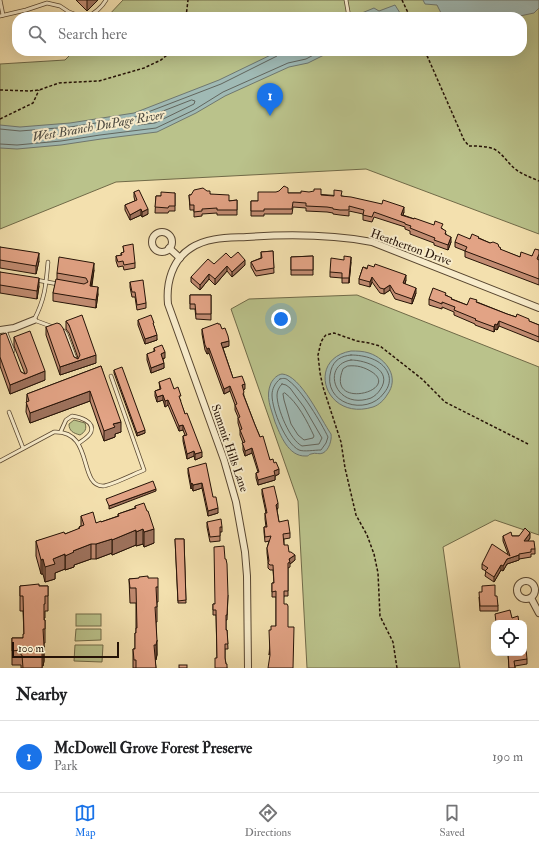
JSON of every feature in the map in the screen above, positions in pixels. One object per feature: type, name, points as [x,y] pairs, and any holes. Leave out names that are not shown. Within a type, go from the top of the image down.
[{"type":"street","name":"Heatherton Drive","points":[[180,258],[201,242],[214,239],[282,234],[325,235],[349,238],[372,242],[539,308]]},
{"type":"street","points":[[169,248],[180,258]]},
{"type":"street","name":"Summit Hills Lane","points":[[180,258],[170,276],[168,304],[224,460],[236,502],[245,552],[247,576],[248,668]]},
{"type":"street","points":[[3,330],[14,328],[34,320]]},
{"type":"street","points":[[531,598],[539,613]]},
{"type":"lane","points":[[0,0],[2,15],[12,13]]},
{"type":"lane","points":[[94,12],[103,5],[106,0]]},
{"type":"lane","points":[[346,0],[348,12]]},
{"type":"lane","points":[[16,12],[47,3],[60,6],[69,12]]},
{"type":"lane","points":[[48,262],[42,304],[34,320],[55,327]]},
{"type":"lane","points":[[31,279],[62,284]]},
{"type":"lane","points":[[62,329],[66,334],[77,364]]},
{"type":"lane","points":[[3,330],[16,359]]},
{"type":"lane","points":[[0,462],[54,432],[61,431],[71,436],[79,443],[89,475],[97,484],[104,486],[144,470],[111,376]]},
{"type":"lane","points":[[9,412],[23,448]]},
{"type":"lane","points":[[61,431],[66,420],[72,416],[79,417],[87,421],[91,426],[91,432],[79,443]]},
{"type":"path","points":[[187,12],[188,0]]},
{"type":"path","points":[[402,0],[408,12]]},
{"type":"path","points":[[0,90],[39,90],[59,84],[94,82],[144,68],[166,56]]},
{"type":"path","points":[[427,56],[464,140],[469,146],[495,149],[513,168],[526,176],[539,181]]},
{"type":"path","points":[[0,119],[33,103],[39,90]]},
{"type":"path","points":[[397,668],[393,642],[380,616],[378,573],[374,554],[367,535],[356,515],[345,468],[341,442],[321,380],[318,355],[321,342],[326,335],[334,333],[357,341],[369,342],[380,346],[422,379],[445,402],[528,444]]},
{"type":"green space","points":[[123,0],[539,0],[539,234],[366,169],[116,182],[0,229],[0,64],[65,60],[69,56],[527,56],[527,12],[112,12]]},
{"type":"green space","points":[[357,295],[539,367],[539,535],[495,520],[443,547],[460,668],[307,668],[298,501],[231,309],[249,299]]},
{"type":"green space","points":[[74,420],[85,423],[85,430],[80,435],[73,432],[70,428],[69,424]]},
{"type":"green space","points":[[76,614],[101,614],[101,626],[76,626]]},
{"type":"green space","points":[[76,629],[101,629],[101,640],[75,641]]},
{"type":"green space","points":[[75,645],[103,645],[102,662],[74,661]]},
{"type":"water","points":[[423,0],[539,0],[539,8],[534,13],[527,14],[527,12],[440,12],[437,5],[425,4]]},
{"type":"water","points":[[395,5],[399,12],[364,12],[374,8],[379,11]]},
{"type":"water","name":"West Branch DuPage River","points":[[269,56],[322,56],[308,63],[289,67],[225,96],[196,113],[157,132],[61,145],[17,149],[0,148],[0,125],[20,127],[70,123],[134,113],[219,80]]},
{"type":"water","points":[[351,351],[369,353],[386,364],[390,370],[392,376],[391,389],[379,404],[373,407],[356,409],[343,406],[333,398],[327,388],[325,376],[328,365],[337,356]]},
{"type":"water","points":[[282,374],[289,376],[303,390],[331,434],[330,445],[323,453],[313,453],[307,456],[294,453],[282,438],[270,407],[269,388],[274,378]]},
{"type":"building","points":[[284,186],[288,188],[288,193],[301,193],[301,191],[309,192],[314,191],[314,189],[321,189],[321,195],[334,196],[334,190],[342,191],[341,196],[382,204],[383,200],[404,207],[401,215],[434,225],[435,221],[443,224],[441,228],[446,231],[445,234],[451,237],[448,245],[410,228],[411,226],[405,223],[374,212],[372,217],[363,215],[364,210],[349,206],[349,210],[340,210],[327,207],[306,206],[306,203],[293,202],[292,209],[264,209],[264,211],[251,211],[251,201],[258,201],[258,192],[276,192]]},
{"type":"building","points":[[203,188],[210,191],[210,194],[229,195],[229,201],[237,200],[237,210],[217,210],[217,208],[202,209],[202,211],[194,212],[194,205],[190,205],[189,195],[191,195],[194,190]]},
{"type":"building","points":[[139,190],[148,209],[142,212],[141,209],[130,215],[125,205],[137,200],[134,192]]},
{"type":"building","points":[[161,192],[175,193],[175,206],[169,206],[168,208],[155,207],[156,196],[161,196]]},
{"type":"building","points":[[458,234],[470,239],[472,234],[490,243],[493,242],[498,244],[501,248],[500,249],[520,257],[521,252],[532,256],[535,249],[539,250],[537,259],[539,260],[539,279],[465,251],[467,247],[455,242]]},
{"type":"building","points":[[133,244],[135,263],[124,265],[123,261],[118,262],[116,256],[122,255],[121,253],[124,252],[123,246]]},
{"type":"building","points":[[0,247],[39,253],[36,266],[0,260]]},
{"type":"building","points":[[273,251],[274,268],[256,271],[251,262],[262,258],[261,252]]},
{"type":"building","points":[[238,252],[245,260],[232,272],[227,266],[215,279],[209,274],[200,285],[191,277],[208,259],[214,264],[226,253],[231,258]]},
{"type":"building","points":[[313,256],[313,270],[291,270],[291,257]]},
{"type":"building","points":[[344,256],[351,257],[349,278],[342,278],[342,273],[330,272],[331,258],[344,260]]},
{"type":"building","points":[[59,257],[94,263],[90,286],[98,287],[96,300],[53,293],[56,279],[84,284],[88,282],[86,278],[57,273]]},
{"type":"building","points":[[375,264],[406,275],[403,283],[416,288],[412,299],[395,293],[390,285],[384,289],[380,288],[372,277],[370,282],[359,279],[363,267],[367,269],[368,265],[374,267]]},
{"type":"building","points":[[0,272],[39,278],[37,291],[0,285]]},
{"type":"building","points":[[143,280],[146,303],[137,305],[135,292],[132,292],[130,282]]},
{"type":"building","points":[[433,288],[446,293],[445,295],[452,298],[451,299],[467,305],[470,298],[477,300],[476,302],[507,314],[516,317],[517,314],[529,319],[529,321],[539,325],[539,337],[499,321],[494,327],[454,310],[455,307],[429,299]]},
{"type":"building","points":[[190,295],[211,295],[211,314],[196,314],[195,304],[190,304]]},
{"type":"building","points":[[82,315],[96,355],[60,367],[46,327],[57,323],[60,324],[74,357],[78,359],[80,355],[69,325],[66,321]]},
{"type":"building","points":[[151,315],[157,335],[145,339],[138,320]]},
{"type":"building","points":[[218,323],[222,329],[225,328],[228,336],[229,341],[221,343],[233,378],[242,376],[245,384],[242,385],[244,392],[243,394],[255,425],[260,437],[263,436],[270,460],[273,459],[274,463],[276,462],[279,469],[274,471],[275,475],[258,480],[256,473],[259,472],[252,448],[245,451],[242,443],[245,442],[240,430],[242,429],[238,418],[240,417],[230,386],[224,389],[209,348],[207,349],[205,345],[202,329]]},
{"type":"building","points":[[30,331],[45,371],[10,385],[0,357],[0,335],[6,333],[21,372],[25,374],[27,373],[27,370],[14,337]]},
{"type":"building","points":[[162,345],[165,352],[161,354],[164,363],[151,368],[147,354],[155,351],[154,348]]},
{"type":"building","points":[[101,366],[121,422],[113,424],[115,427],[104,431],[90,391],[30,413],[26,402],[29,401],[27,394]]},
{"type":"building","points":[[122,367],[145,430],[137,433],[114,370]]},
{"type":"building","points":[[170,378],[174,389],[178,387],[181,396],[179,396],[185,414],[187,413],[202,452],[195,454],[194,451],[187,454],[183,436],[187,435],[183,425],[179,426],[168,400],[165,401],[163,395],[157,397],[155,391],[161,389],[159,382]]},
{"type":"building","points":[[206,463],[213,497],[216,497],[218,508],[208,511],[202,483],[191,484],[188,468]]},
{"type":"building","points":[[153,481],[156,489],[109,506],[106,499]]},
{"type":"building","points":[[274,486],[278,503],[276,505],[279,522],[288,520],[290,533],[283,534],[284,545],[288,545],[289,552],[295,555],[289,559],[288,591],[284,591],[284,604],[287,604],[288,606],[288,627],[294,627],[293,668],[268,668],[270,655],[269,630],[271,630],[271,626],[276,626],[276,591],[272,592],[272,583],[274,583],[273,565],[268,563],[267,548],[271,536],[265,537],[264,527],[267,527],[265,513],[267,513],[262,489]]},
{"type":"building","points":[[144,503],[154,529],[144,532],[143,529],[136,532],[136,530],[112,540],[91,544],[65,556],[65,554],[53,559],[55,564],[45,567],[43,559],[41,560],[36,541],[64,532],[65,534],[80,528],[79,527],[84,525],[81,516],[93,512],[96,523],[101,522],[119,516],[118,514],[136,508],[135,506]]},
{"type":"building","points":[[221,519],[222,527],[220,527],[220,536],[210,537],[207,522]]},
{"type":"building","points":[[525,528],[530,533],[524,541],[534,541],[535,549],[531,549],[531,552],[519,554],[507,559],[503,566],[501,565],[494,577],[485,571],[488,568],[482,564],[492,544],[510,556],[503,536],[511,532],[512,536],[519,536]]},
{"type":"building","points":[[175,539],[184,539],[186,600],[178,601]]},
{"type":"building","points":[[224,546],[227,564],[228,595],[226,630],[228,644],[225,644],[227,668],[215,668],[215,658],[217,658],[216,610],[213,610],[213,604],[215,604],[214,547]]},
{"type":"building","points":[[148,576],[148,578],[158,578],[158,587],[156,587],[157,607],[155,607],[157,640],[156,645],[154,645],[156,668],[136,668],[136,660],[134,660],[133,649],[135,649],[135,633],[137,628],[136,588],[130,588],[129,579]]},
{"type":"building","points":[[39,584],[39,586],[48,586],[48,596],[45,596],[44,604],[45,629],[43,629],[44,646],[42,651],[42,668],[23,668],[21,650],[12,651],[12,638],[23,638],[24,634],[23,596],[20,596],[20,586]]},
{"type":"building","points":[[495,585],[495,596],[497,596],[498,606],[480,606],[479,592],[482,592],[482,586]]},
{"type":"building","points":[[510,610],[512,618],[518,616],[519,620],[496,620],[495,614]]},
{"type":"building","points":[[508,656],[527,656],[527,659],[514,661],[515,668],[509,668]]},
{"type":"building","points":[[179,665],[187,665],[187,668],[179,668]]},
{"type":"place","name":"McDowell Grove Forest Preserve","points":[[270,116]]}]
